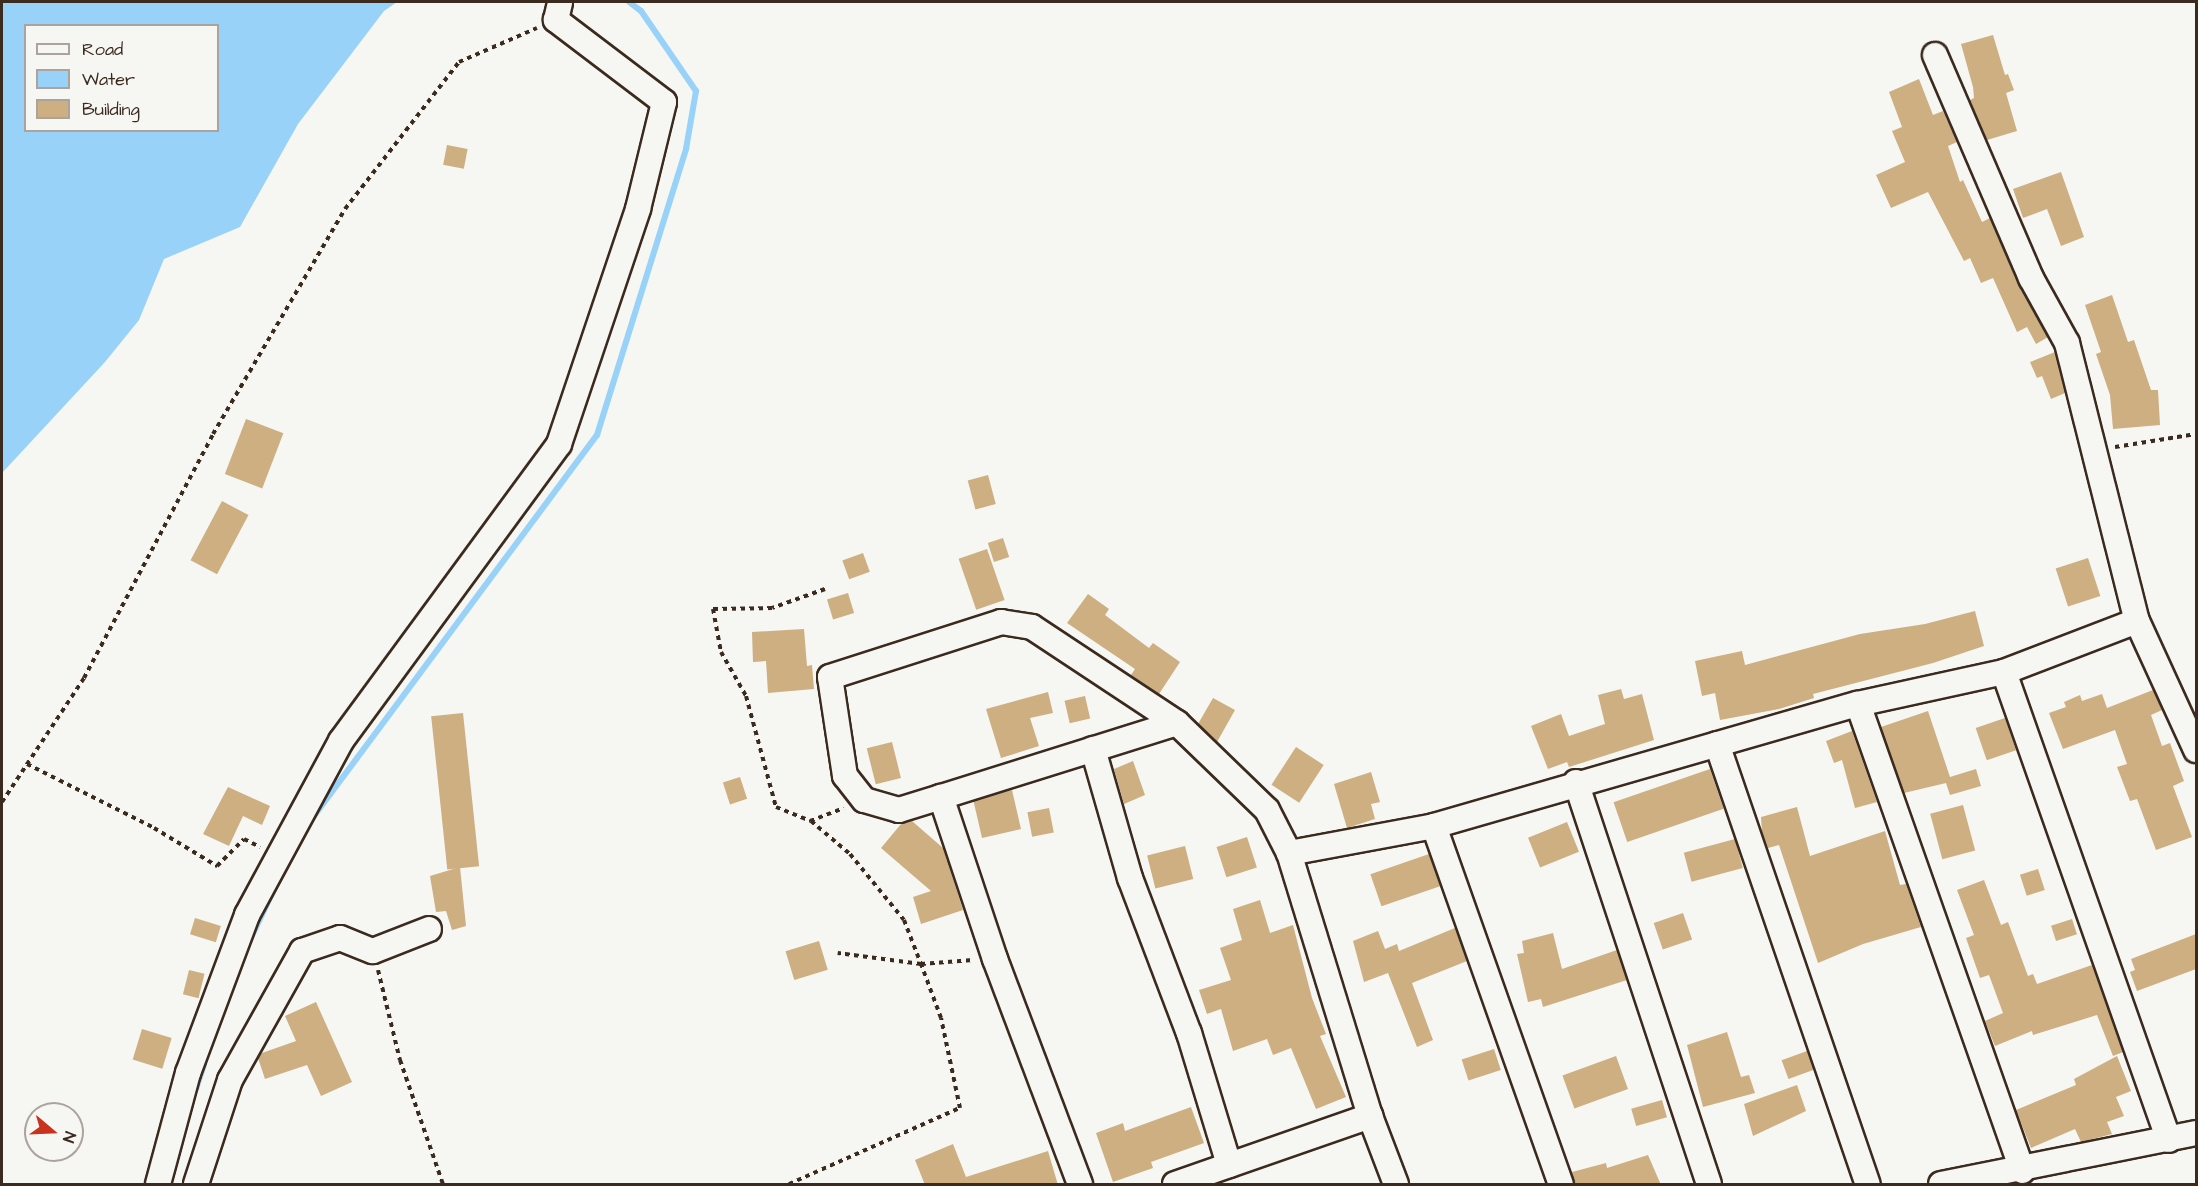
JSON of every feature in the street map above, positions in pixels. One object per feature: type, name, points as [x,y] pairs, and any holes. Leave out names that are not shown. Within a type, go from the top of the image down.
[{"type":"street","points":[[158,1185],[188,1073],[247,915],[341,741],[559,444],[638,209],[664,102],[558,11]]},
{"type":"street","points":[[1935,55],[2031,278],[2067,343],[2137,621],[2192,726],[2196,750]]},
{"type":"street","points":[[1289,853],[1434,826],[1576,782],[1858,704],[2004,672],[2137,621]]},
{"type":"street","points":[[1177,723],[898,810],[864,800],[845,776],[830,677],[1001,622],[1032,627],[1177,723],[1267,810],[1289,853],[1370,1116],[1396,1185]]},
{"type":"street","points":[[2004,672],[2169,1140]]},
{"type":"street","points":[[1858,704],[2022,1171]]},
{"type":"street","points":[[1717,744],[1868,1185]]},
{"type":"street","points":[[1093,749],[1130,878],[1189,1033],[1229,1165]]},
{"type":"street","points":[[1576,782],[1709,1185]]},
{"type":"street","points":[[941,797],[994,958],[1080,1185]]},
{"type":"street","points":[[1434,826],[1561,1185]]},
{"type":"street","points":[[196,1185],[230,1080],[302,951],[340,938],[373,951],[429,928]]},
{"type":"street","points":[[1175,1185],[1370,1116]]},
{"type":"street","points":[[1941,1185],[2022,1171],[2196,1133]]},
{"type":"path","points":[[2,802],[84,678],[213,434],[345,209],[459,62],[558,11]]},
{"type":"path","points":[[2094,450],[2196,434]]},
{"type":"path","points":[[789,1185],[960,1108],[941,1018],[904,920],[850,854],[810,821],[776,807],[746,696],[721,652],[713,609],[772,608],[825,589]]},
{"type":"path","points":[[27,764],[154,828],[217,866],[244,839],[279,857]]},
{"type":"path","points":[[810,821],[864,800]]},
{"type":"path","points":[[373,951],[400,1060],[443,1185]]},
{"type":"path","points":[[838,953],[921,964],[994,958]]},
{"type":"water","points":[[2,2],[397,2],[384,11],[298,124],[240,227],[164,259],[139,320],[105,362],[2,473]]},
{"type":"building","points":[[1993,35],[2005,75],[2008,74],[2014,90],[2006,93],[2017,131],[1987,140],[1970,100],[1974,98],[1973,87],[1961,44]]},
{"type":"building","points":[[1919,79],[1933,115],[1943,111],[1957,142],[1948,146],[1960,182],[1963,180],[1982,222],[1990,218],[2018,284],[2048,337],[2036,344],[2027,327],[2017,332],[1993,278],[1981,283],[1970,258],[1964,261],[1928,192],[1891,208],[1876,175],[1905,162],[1892,131],[1902,127],[1889,92]]},
{"type":"building","points":[[447,145],[468,149],[464,169],[443,165]]},
{"type":"building","points":[[2061,172],[2084,237],[2061,246],[2047,209],[2023,218],[2013,189]]},
{"type":"building","points":[[2112,295],[2128,342],[2134,340],[2151,390],[2158,390],[2160,425],[2113,429],[2110,395],[2096,354],[2101,352],[2085,305]]},
{"type":"building","points":[[2055,352],[2065,393],[2051,399],[2042,376],[2037,378],[2030,362]]},
{"type":"building","points":[[246,419],[283,433],[262,488],[225,474]]},
{"type":"building","points":[[988,475],[996,504],[975,509],[968,480]]},
{"type":"building","points":[[222,501],[248,515],[217,574],[191,560]]},
{"type":"building","points":[[1003,538],[1009,557],[994,562],[988,543]]},
{"type":"building","points":[[987,549],[1005,600],[976,610],[959,559]]},
{"type":"building","points":[[863,553],[870,572],[849,579],[842,561]]},
{"type":"building","points":[[2088,558],[2100,596],[2068,607],[2056,569]]},
{"type":"building","points":[[848,593],[854,613],[833,620],[827,599]]},
{"type":"building","points":[[1088,594],[1109,609],[1105,615],[1149,648],[1153,643],[1180,662],[1159,694],[1131,675],[1135,669],[1067,623]]},
{"type":"building","points":[[1975,611],[1984,646],[1933,663],[1813,694],[1814,698],[1779,709],[1720,720],[1715,693],[1702,696],[1695,661],[1742,651],[1745,665],[1860,634],[1925,624]]},
{"type":"building","points":[[804,629],[807,666],[812,665],[814,689],[768,693],[766,661],[753,662],[752,632]]},
{"type":"building","points":[[1621,689],[1624,699],[1642,694],[1654,740],[1569,767],[1567,762],[1548,769],[1531,726],[1561,714],[1569,736],[1605,724],[1598,695]]},
{"type":"building","points":[[2153,690],[2162,710],[2151,715],[2162,746],[2170,743],[2184,781],[2173,786],[2192,837],[2156,850],[2137,799],[2130,801],[2117,767],[2127,764],[2115,730],[2063,749],[2049,713],[2066,707],[2064,702],[2080,695],[2082,701],[2102,694],[2107,708]]},
{"type":"building","points":[[1048,692],[1053,713],[1030,718],[1039,746],[1001,758],[986,709]]},
{"type":"building","points":[[1085,696],[1090,718],[1070,723],[1065,701]]},
{"type":"building","points":[[1213,698],[1235,710],[1217,742],[1198,724]]},
{"type":"building","points":[[1928,711],[1950,777],[1976,769],[1981,786],[1950,795],[1946,783],[1904,793],[1881,727]]},
{"type":"building","points":[[463,713],[479,866],[447,870],[431,716]]},
{"type":"building","points":[[2005,718],[2016,750],[1987,760],[1976,728]]},
{"type":"building","points":[[1852,731],[1877,802],[1855,808],[1842,760],[1834,763],[1826,741]]},
{"type":"building","points":[[892,742],[901,778],[876,784],[867,748]]},
{"type":"building","points":[[1296,747],[1324,765],[1299,803],[1271,785]]},
{"type":"building","points":[[1133,761],[1145,795],[1124,804],[1114,769]]},
{"type":"building","points":[[1710,769],[1724,809],[1627,842],[1614,802]]},
{"type":"building","points":[[1371,772],[1380,802],[1371,804],[1375,819],[1347,828],[1334,784]]},
{"type":"building","points":[[740,777],[747,799],[730,804],[723,783]]},
{"type":"building","points":[[228,787],[270,806],[262,825],[243,816],[229,846],[203,834]]},
{"type":"building","points":[[1012,790],[1021,829],[982,838],[973,799]]},
{"type":"building","points":[[1963,805],[1975,850],[1942,859],[1930,814]]},
{"type":"building","points":[[1797,807],[1810,856],[1885,831],[1900,885],[1906,884],[1921,927],[1863,944],[1818,963],[1779,845],[1768,848],[1762,832],[1761,817]]},
{"type":"building","points":[[1049,808],[1054,833],[1032,837],[1027,812]]},
{"type":"building","points":[[912,821],[943,848],[963,910],[921,924],[913,897],[931,891],[881,848],[901,824]]},
{"type":"building","points":[[1567,822],[1579,852],[1540,867],[1528,838]]},
{"type":"building","points":[[1247,837],[1257,867],[1226,877],[1217,847]]},
{"type":"building","points":[[1735,839],[1743,868],[1692,882],[1684,853]]},
{"type":"building","points":[[1185,846],[1193,879],[1155,888],[1147,855]]},
{"type":"building","points":[[1429,854],[1440,886],[1381,906],[1370,874]]},
{"type":"building","points":[[460,867],[466,926],[452,930],[446,911],[436,912],[430,876]]},
{"type":"building","points":[[2038,869],[2045,890],[2027,896],[2020,875]]},
{"type":"building","points":[[1984,880],[2001,925],[2008,922],[2028,976],[2033,974],[2037,984],[2092,965],[2123,1052],[2113,1056],[2097,1015],[2033,1035],[2032,1031],[1995,1046],[1985,1021],[2003,1013],[1989,975],[1980,978],[1966,938],[1974,935],[1957,890]]},
{"type":"building","points":[[1260,900],[1270,933],[1293,925],[1312,998],[1326,1034],[1320,1036],[1346,1097],[1316,1109],[1291,1048],[1273,1055],[1267,1039],[1233,1051],[1221,1009],[1207,1014],[1199,990],[1231,980],[1220,948],[1242,940],[1233,909]]},
{"type":"building","points":[[1683,913],[1692,939],[1663,950],[1654,923]]},
{"type":"building","points":[[195,918],[221,926],[216,942],[190,934]]},
{"type":"building","points":[[2072,919],[2077,934],[2056,941],[2051,926]]},
{"type":"building","points":[[1455,928],[1467,961],[1412,983],[1433,1040],[1417,1047],[1388,973],[1364,982],[1353,941],[1378,931],[1385,949],[1397,944],[1399,951]]},
{"type":"building","points":[[1553,933],[1562,969],[1617,950],[1627,980],[1543,1007],[1541,999],[1528,1002],[1517,954],[1524,953],[1522,941]]},
{"type":"building","points":[[2196,934],[2196,969],[2137,991],[2130,972],[2135,970],[2131,959]]},
{"type":"building","points":[[819,941],[828,970],[794,980],[786,951]]},
{"type":"building","points":[[189,970],[205,974],[198,998],[183,994]]},
{"type":"building","points":[[316,1002],[352,1082],[321,1096],[307,1065],[265,1079],[258,1058],[262,1053],[296,1041],[285,1016]]},
{"type":"building","points":[[142,1029],[172,1038],[162,1069],[133,1060]]},
{"type":"building","points":[[1727,1032],[1741,1077],[1749,1075],[1755,1093],[1703,1107],[1687,1045]]},
{"type":"building","points":[[1494,1049],[1501,1070],[1468,1080],[1462,1060]]},
{"type":"building","points":[[1807,1051],[1814,1070],[1788,1079],[1782,1060]]},
{"type":"building","points":[[1616,1056],[1628,1089],[1574,1108],[1562,1075]]},
{"type":"building","points":[[2117,1056],[2131,1091],[2116,1097],[2124,1116],[2107,1122],[2112,1134],[2081,1142],[2075,1129],[2031,1148],[2016,1110],[2076,1085],[2074,1079]]},
{"type":"building","points":[[1797,1085],[1806,1111],[1753,1136],[1744,1104]]},
{"type":"building","points":[[1662,1100],[1667,1117],[1636,1126],[1631,1109]]},
{"type":"building","points":[[1191,1107],[1204,1143],[1151,1162],[1153,1168],[1113,1182],[1096,1133],[1123,1123],[1125,1131]]},
{"type":"building","points":[[953,1144],[966,1177],[1048,1151],[1058,1185],[925,1185],[915,1160]]},
{"type":"building","points":[[1648,1155],[1661,1185],[1575,1185],[1572,1172],[1606,1163],[1607,1168]]},
{"type":"waterway","points":[[311,820],[597,435],[686,149],[696,91],[641,11],[629,2]]},
{"type":"waterway","points":[[250,940],[275,887]]},
{"type":"waterway","points":[[196,1089],[204,1064]]}]
